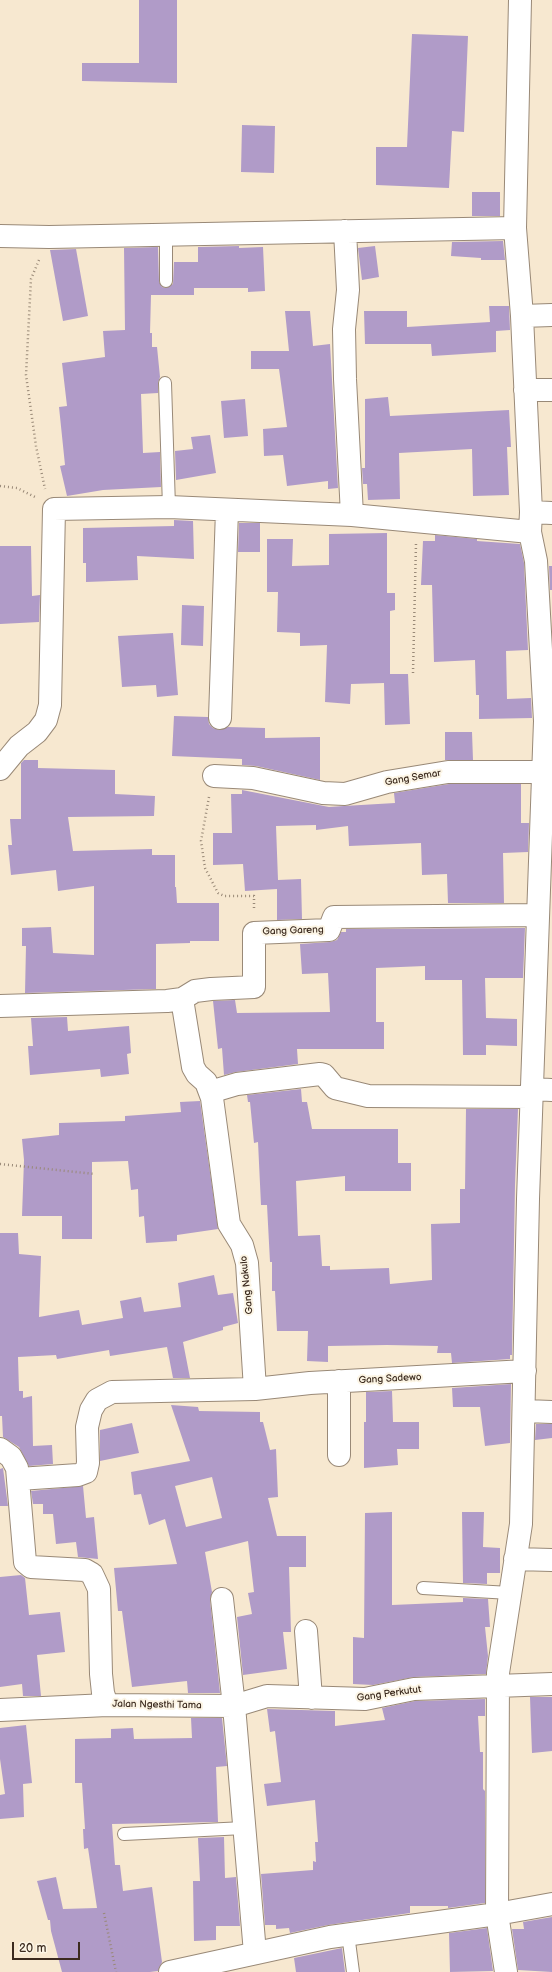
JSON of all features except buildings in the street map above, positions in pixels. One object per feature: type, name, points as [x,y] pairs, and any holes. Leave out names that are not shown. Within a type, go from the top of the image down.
[{"type":"street","points":[[506,1972],[497,1914],[498,1685],[521,1524],[528,1199],[538,1092],[538,915],[543,772],[548,721],[544,561],[538,519],[526,390],[515,228],[520,0]]},
{"type":"street","points":[[0,236],[49,237],[515,228]]},
{"type":"street","points":[[345,231],[348,290],[344,329],[345,379],[352,515]]},
{"type":"street","points":[[522,316],[552,316]]},
{"type":"street","points":[[526,390],[552,390]]},
{"type":"street","points":[[0,769],[19,746],[37,732],[46,720],[50,705],[51,506],[169,507],[352,515],[416,520],[538,519]]},
{"type":"street","points":[[220,718],[227,510]]},
{"type":"street","name":"Gang Semar","points":[[214,776],[253,778],[323,793],[345,794],[387,782],[448,772],[543,772]]},
{"type":"street","name":"Gang Gareng","points":[[0,1006],[167,1001],[182,999],[195,991],[254,987],[254,933],[329,930],[334,917],[538,915]]},
{"type":"street","points":[[182,999],[193,1067],[197,1074],[206,1082],[210,1092],[237,1084],[320,1074],[324,1075],[335,1088],[368,1096],[538,1092]]},
{"type":"street","name":"Gang Nakulo","points":[[210,1092],[215,1114],[229,1224],[242,1245],[247,1263],[255,1389]]},
{"type":"street","name":"Gang Sadewo","points":[[18,1479],[78,1475],[86,1472],[88,1463],[87,1426],[91,1410],[97,1400],[112,1392],[255,1389],[339,1382],[525,1371]]},
{"type":"street","points":[[339,1382],[339,1455]]},
{"type":"street","points":[[524,1411],[552,1412]]},
{"type":"street","name":"Jalan Ngesthi Tama","points":[[0,1449],[11,1456],[17,1468],[25,1562],[31,1567],[86,1570],[92,1574],[99,1590],[101,1674],[103,1693],[107,1705],[234,1706]]},
{"type":"street","points":[[515,1559],[552,1560]]},
{"type":"street","points":[[222,1599],[234,1706],[255,1952]]},
{"type":"street","points":[[306,1631],[311,1698]]},
{"type":"street","name":"Gang Perkutut","points":[[234,1706],[266,1696],[365,1699],[414,1689],[552,1684]]},
{"type":"street","points":[[0,1710],[107,1705]]},
{"type":"street","points":[[170,1972],[255,1952],[348,1934],[497,1914],[552,1904]]},
{"type":"lane","points":[[166,235],[166,281]]},
{"type":"lane","points":[[165,383],[169,507]]},
{"type":"lane","points":[[423,1588],[510,1593]]},
{"type":"lane","points":[[124,1834],[244,1828]]},
{"type":"lane","points":[[348,1934],[353,1972]]},
{"type":"path","points":[[49,237],[31,279],[26,375],[36,446],[51,506]]},
{"type":"path","points":[[0,486],[17,488],[51,506]]},
{"type":"path","points":[[413,674],[416,520]]},
{"type":"path","points":[[214,776],[211,784],[201,841],[205,868],[218,894],[224,896],[254,896],[254,933]]},
{"type":"path","points":[[0,1164],[96,1174]]},
{"type":"path","points":[[104,1913],[116,1972]]}]
